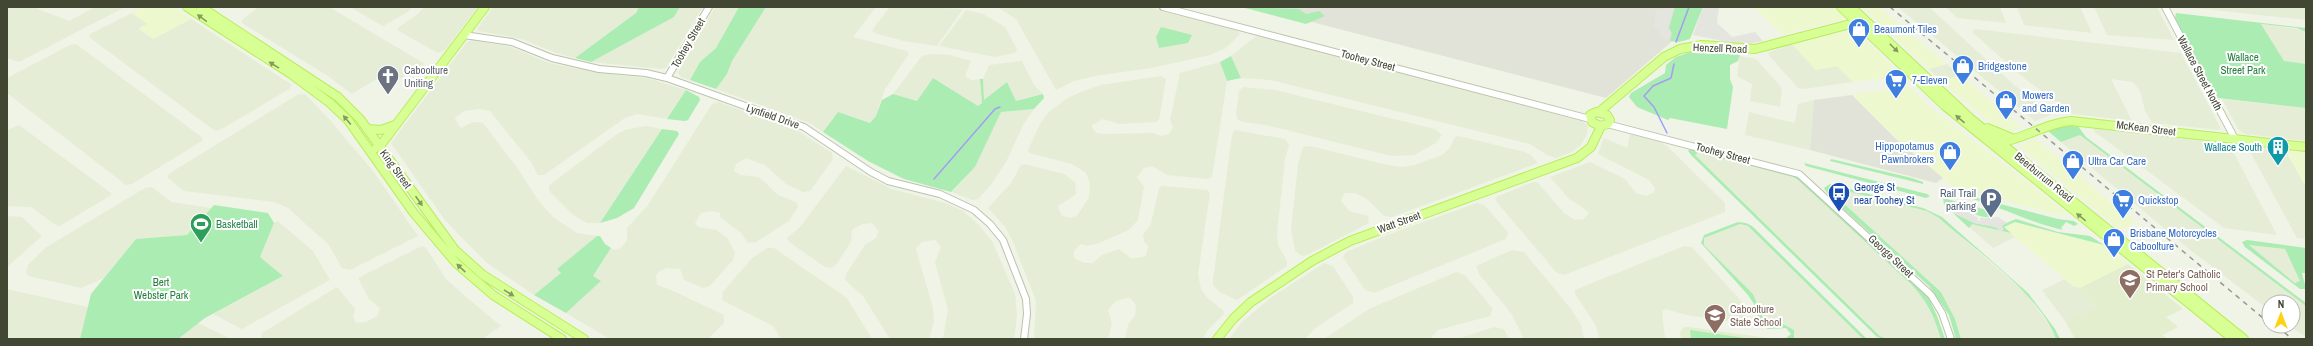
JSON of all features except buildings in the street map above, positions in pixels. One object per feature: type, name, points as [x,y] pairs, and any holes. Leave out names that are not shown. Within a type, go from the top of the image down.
[{"type":"main road","name":"King Street","points":[[187,7],[328,101],[348,120],[424,228],[456,263],[492,294],[562,339]]},
{"type":"main road","name":"King Street","points":[[201,7],[328,89],[350,108],[380,146],[437,227],[464,258],[502,288],[584,339]]},
{"type":"main road","points":[[370,151],[380,146],[485,7]]},
{"type":"main road","name":"Beerburrum Road","points":[[1841,7],[1916,80],[1990,143],[2233,339]]},
{"type":"main road","name":"Beerburrum Road","points":[[1851,7],[1929,82],[1976,123],[2244,339]]},
{"type":"main road","name":"Henzell Road","points":[[1600,119],[1614,102],[1664,57],[1680,49],[1702,45],[1739,49],[1755,49],[1866,20]]},
{"type":"main road","name":"Watt Street","points":[[1217,339],[1226,326],[1246,306],[1319,256],[1366,234],[1570,161],[1588,150],[1596,136],[1600,119]]},
{"type":"main road","name":"McKean Street","points":[[1990,143],[2001,143],[2014,139],[2049,123],[2071,121],[2306,147]]},
{"type":"main road","points":[[1976,123],[2014,139]]},
{"type":"main road","points":[[367,129],[381,130],[396,124]]},
{"type":"street","name":"Toohey Street","points":[[667,78],[709,7]]},
{"type":"street","name":"Toohey Street","points":[[1163,7],[1600,119],[1628,128],[1794,172],[1814,185]]},
{"type":"street","name":"Wallace Street North","points":[[2165,7],[2235,139]]},
{"type":"street","name":"Lynfield Drive","points":[[464,35],[512,42],[552,58],[592,67],[657,75],[667,78],[804,127],[870,172],[888,181],[949,197],[974,210],[990,224],[1003,240],[1026,299],[1027,314],[1024,339]]},
{"type":"street","name":"George Street","points":[[1814,185],[1931,295],[1942,313],[1951,339]]},
{"type":"shaded area","points":[[7,7],[33,7],[69,21],[95,7],[125,7],[19,62],[7,58]]},
{"type":"shaded area","points":[[143,7],[174,7],[191,19],[153,39],[139,28],[147,24],[132,13]]},
{"type":"shaded area","points":[[258,7],[329,7],[425,64],[396,81],[383,75],[352,94],[328,76],[242,23],[242,20]]},
{"type":"shaded area","points":[[350,7],[412,7],[408,12],[383,26]]},
{"type":"shaded area","points":[[424,7],[478,7],[445,50],[438,53],[397,30],[418,14]]},
{"type":"shaded area","points":[[493,7],[639,7],[636,13],[575,58],[556,53],[522,39],[479,31],[477,29]]},
{"type":"shaded area","points":[[680,7],[703,7],[666,68],[662,69],[591,62],[674,17]]},
{"type":"shaded area","points":[[715,7],[739,7],[716,48],[700,62],[690,80],[681,77],[678,73],[679,70]]},
{"type":"shaded area","points":[[766,7],[876,7],[853,37],[907,51],[909,54],[885,89],[876,116],[870,123],[838,112],[823,132],[810,123],[716,89],[727,74],[732,61]]},
{"type":"shaded area","points":[[890,7],[963,9],[937,46],[904,41],[874,33],[872,30]]},
{"type":"shaded area","points":[[997,7],[1148,7],[1237,30],[1240,34],[1226,48],[1210,55],[1151,68],[1095,76],[1074,81],[1056,90],[1016,19]]},
{"type":"shaded area","points":[[1254,7],[1680,7],[1676,38],[1606,98]]},
{"type":"shaded area","points":[[1660,7],[1674,7],[1668,28],[1671,33],[1670,38],[1666,40],[1659,34],[1660,32],[1658,30],[1653,29],[1656,9],[1662,10]]},
{"type":"shaded area","points":[[1703,7],[1719,7],[1717,23],[1732,37],[1755,32],[1763,41],[1748,44],[1733,43],[1693,35]]},
{"type":"shaded area","points":[[1754,7],[1836,7],[1846,18],[1782,34]]},
{"type":"shaded area","points":[[1862,7],[1878,7],[1947,64],[1929,69]]},
{"type":"shaded area","points":[[1898,7],[1929,7],[2014,85],[2049,111],[2050,115],[2035,121]]},
{"type":"shaded area","points":[[1946,7],[2000,7],[2006,23],[1957,18]]},
{"type":"shaded area","points":[[2017,7],[2080,7],[2092,33],[2024,25]]},
{"type":"shaded area","points":[[2094,7],[2157,7],[2174,40],[2107,35]]},
{"type":"shaded area","points":[[2185,7],[2306,7],[2306,20]]},
{"type":"shaded area","points":[[966,10],[983,14],[1005,27],[1017,49],[1015,53],[995,57],[939,46]]},
{"type":"shaded area","points":[[132,13],[148,24],[139,29],[153,39],[191,19],[292,85],[289,89],[222,129],[215,131],[89,37],[90,34]]},
{"type":"shaded area","points":[[2261,24],[2304,30],[2306,64],[2284,62]]},
{"type":"shaded area","points":[[1975,29],[2181,53],[2220,127],[2220,130],[2152,123],[2145,111],[2140,91],[2133,82],[2111,79],[2132,121],[2073,114],[2025,79],[1972,32]]},
{"type":"shaded area","points":[[1852,30],[1856,31],[1900,74],[1899,76],[1853,82],[1837,66],[1816,70],[1792,44]]},
{"type":"shaded area","points":[[1260,36],[1582,121],[1588,125],[1587,134],[1581,145],[1572,152],[1556,158],[1547,155],[1530,144],[1270,80],[1241,78],[1231,56],[1255,37]]},
{"type":"shaded area","points":[[472,40],[511,47],[549,63],[600,73],[647,78],[686,90],[667,119],[637,114],[625,118],[544,175],[538,175],[531,162],[490,111],[479,109],[464,111],[456,117],[455,119],[461,128],[473,122],[483,123],[518,169],[538,200],[554,218],[577,233],[597,236],[557,269],[561,273],[534,295],[487,263],[445,220],[391,143],[467,42]]},
{"type":"shaded area","points":[[76,44],[203,138],[202,141],[132,184],[126,185],[7,93],[7,78],[70,45]]},
{"type":"shaded area","points":[[1792,44],[1816,70],[1837,66],[1853,82],[1803,89],[1798,88],[1767,53]]},
{"type":"shaded area","points":[[930,54],[950,55],[971,61],[965,76],[971,80],[980,79],[982,103],[978,106],[933,78],[917,101],[893,94],[922,56]]},
{"type":"shaded area","points":[[1740,56],[1756,59],[1782,88],[1780,107],[1750,101],[1752,84],[1737,76]]},
{"type":"shaded area","points":[[1022,61],[1034,85],[1043,94],[1016,101],[1007,82],[984,101],[983,79],[989,65]]},
{"type":"shaded area","points":[[1220,62],[1227,81],[1212,177],[1208,179],[1167,175],[1152,166],[1144,168],[1137,177],[1144,187],[1138,220],[1129,230],[1099,243],[1087,246],[1081,244],[1074,251],[1074,258],[1084,263],[1093,263],[1102,255],[1119,249],[1132,259],[1146,256],[1148,246],[1144,242],[1143,235],[1151,224],[1159,188],[1163,186],[1207,190],[1210,193],[1198,274],[1201,289],[1207,298],[1223,310],[1224,314],[1206,332],[1203,339],[1125,339],[1128,325],[1135,315],[1136,305],[1130,298],[1127,298],[1116,301],[1108,310],[1112,323],[1108,339],[1034,339],[1036,301],[1013,242],[1005,227],[988,208],[1011,183],[1021,165],[1024,164],[1064,174],[1075,182],[1076,194],[1058,206],[1061,215],[1070,218],[1077,216],[1089,197],[1090,184],[1086,173],[1072,164],[1029,153],[1028,150],[1040,124],[1048,113],[1066,99],[1081,92],[1101,85],[1161,76],[1166,79],[1159,120],[1156,122],[1119,124],[1103,119],[1092,125],[1092,127],[1096,133],[1106,134],[1154,133],[1161,136],[1169,134],[1173,127],[1170,120],[1180,73]]},
{"type":"shaded area","points":[[1947,64],[1960,75],[1941,81],[1929,69]]},
{"type":"shaded area","points":[[1960,75],[2021,127],[2008,133],[1999,130],[1941,81]]},
{"type":"shaded area","points":[[1909,86],[1930,107],[2069,215],[2054,214],[1955,188],[1895,137],[1852,95]]},
{"type":"shaded area","points":[[1243,87],[1275,90],[1435,129],[1442,135],[1436,143],[1414,155],[1391,156],[1266,125],[1243,122],[1238,120],[1236,115],[1239,91]]},
{"type":"shaded area","points":[[305,94],[329,119],[373,171],[418,236],[350,270],[342,268],[328,244],[288,208],[274,202],[184,191],[167,177],[170,173],[297,95]]},
{"type":"shaded area","points":[[1852,95],[1895,138],[1943,178],[1936,183],[1810,150],[1814,100]]},
{"type":"shaded area","points":[[2222,99],[2306,108],[2306,141],[2245,134],[2238,129]]},
{"type":"shaded area","points":[[1814,100],[1810,150],[1745,135],[1749,112],[1795,123],[1798,104]]},
{"type":"shaded area","points":[[719,102],[798,131],[832,153],[833,159],[810,191],[803,192],[786,184],[765,165],[746,158],[736,164],[734,171],[740,175],[759,177],[778,195],[796,202],[798,207],[789,221],[756,242],[748,243],[741,233],[720,217],[720,213],[711,211],[701,213],[695,223],[698,227],[717,230],[728,239],[735,253],[733,260],[710,286],[703,288],[684,280],[680,269],[667,268],[658,272],[656,276],[657,285],[669,289],[724,315],[724,323],[708,339],[610,339],[566,313],[601,281],[593,276],[611,248],[615,250],[621,248],[627,240],[627,228],[648,205],[712,104]]},
{"type":"shaded area","points":[[1034,109],[1023,125],[1006,162],[990,186],[978,199],[972,200],[952,192],[975,167],[1001,112]]},
{"type":"shaded area","points":[[19,125],[111,193],[111,195],[60,226],[57,226],[31,207],[7,206],[7,130]]},
{"type":"shaded area","points":[[646,126],[662,129],[600,223],[587,223],[573,215],[549,191],[549,186],[552,183],[617,134],[625,130]]},
{"type":"shaded area","points":[[2093,128],[2229,144],[2277,235],[2224,228],[2095,132]]},
{"type":"shaded area","points":[[1235,130],[1285,139],[1289,145],[1285,159],[1277,233],[1278,245],[1287,261],[1287,266],[1237,300],[1220,292],[1213,285],[1232,134]]},
{"type":"shaded area","points":[[1630,134],[1658,141],[1667,146],[1725,203],[1725,212],[1564,275],[1557,273],[1495,200],[1496,197],[1533,182],[1537,182],[1564,213],[1575,220],[1584,219],[1589,213],[1569,199],[1550,177],[1590,162],[1625,179],[1636,193],[1646,196],[1653,193],[1655,188],[1649,180],[1598,154],[1604,138],[1627,148]]},
{"type":"shaded area","points":[[2080,135],[2290,294],[2261,294],[2261,304],[2189,249],[2061,142]]},
{"type":"shaded area","points":[[1458,136],[1521,151],[1531,155],[1538,163],[1392,217],[1384,216],[1367,199],[1355,193],[1344,193],[1341,201],[1349,211],[1368,216],[1369,223],[1307,255],[1302,256],[1295,251],[1291,229],[1298,165],[1303,147],[1310,146],[1387,165],[1402,167],[1415,165],[1442,155],[1450,148],[1455,137]]},
{"type":"shaded area","points":[[2035,138],[2136,223],[2120,230],[2019,146]]},
{"type":"shaded area","points":[[2247,146],[2285,150],[2306,187],[2306,239],[2297,238]]},
{"type":"shaded area","points":[[2285,150],[2306,153],[2306,187]]},
{"type":"shaded area","points":[[1699,152],[1793,177],[1798,180],[1911,284],[1927,303],[1936,319],[1941,339],[1887,339],[1881,336],[1695,155]]},
{"type":"shaded area","points":[[846,166],[892,189],[945,203],[963,211],[979,225],[992,241],[1015,294],[1017,316],[1014,339],[943,339],[948,309],[935,263],[941,247],[935,240],[922,242],[916,249],[933,308],[934,322],[929,339],[890,339],[863,296],[845,280],[846,274],[865,245],[876,238],[879,231],[872,223],[862,224],[852,230],[851,242],[836,265],[831,268],[825,267],[789,242],[787,238],[800,227]]},
{"type":"shaded area","points":[[152,187],[171,202],[211,208],[187,235],[136,239],[104,278],[81,288],[28,276],[26,272],[28,265],[45,248],[145,188]]},
{"type":"shaded area","points":[[1831,187],[1927,211],[1939,218],[2026,293],[2051,328],[2056,339],[1961,339],[1955,319],[1941,292],[1829,190]]},
{"type":"shaded area","points":[[1477,203],[1484,205],[1508,232],[1506,239],[1374,293],[1365,290],[1343,257],[1346,252],[1387,235]]},
{"type":"shaded area","name":"Rail Trail parking","points":[[1962,208],[1978,218],[1978,221],[1980,221],[1980,218],[1998,217],[2007,223],[2002,226],[2004,230],[2001,231],[1995,227],[1974,223],[1954,213]]},
{"type":"shaded area","points":[[7,216],[22,217],[42,236],[7,267]]},
{"type":"shaded area","points":[[278,221],[313,251],[330,280],[242,329],[213,314],[283,276],[260,257],[274,223]]},
{"type":"shaded area","points":[[2015,222],[2104,245],[2128,264],[2080,288],[2073,286],[2004,228]]},
{"type":"shaded area","points":[[1972,223],[2011,233],[2015,237],[1993,248],[1969,227]]},
{"type":"shaded area","points":[[1740,224],[1748,226],[1863,339],[1794,339],[1794,330],[1781,323],[1764,322],[1753,294],[1704,245],[1704,238]]},
{"type":"shaded area","points":[[2248,245],[2285,249],[2300,281],[2296,283]]},
{"type":"shaded area","points":[[422,246],[426,248],[446,279],[501,326],[482,339],[265,339],[261,337],[262,333],[337,287],[355,309],[353,317],[356,323],[366,322],[377,316],[380,308],[369,299],[358,278]]},
{"type":"shaded area","points":[[1684,246],[1692,247],[1741,301],[1745,318],[1737,322],[1686,315],[1666,309],[1662,311],[1665,339],[1600,339],[1595,324],[1575,294],[1575,290]]},
{"type":"shaded area","points":[[767,248],[774,248],[847,298],[872,339],[781,339],[773,326],[722,300],[723,292],[751,259]]},
{"type":"shaded area","points":[[1512,250],[1524,252],[1571,309],[1581,325],[1584,339],[1524,339],[1511,313],[1479,274],[1476,266]]},
{"type":"shaded area","points":[[1324,263],[1333,266],[1353,297],[1353,303],[1314,329],[1305,339],[1229,339],[1242,322],[1269,299]]},
{"type":"shaded area","name":"St Peter's Catholic Primary School","points":[[2128,264],[2183,309],[2166,317],[2178,327],[2163,335],[2167,339],[2075,339],[2065,321],[2096,307],[2073,286],[2080,288]]},
{"type":"shaded area","points":[[1456,272],[1465,275],[1493,309],[1490,316],[1438,330],[1432,336],[1432,339],[1324,339],[1369,309]]},
{"type":"shaded area","points":[[2065,279],[2096,307],[2065,321],[2042,290]]},
{"type":"shaded area","points":[[7,289],[88,307],[80,339],[7,339]]},
{"type":"shaded area","points":[[2301,302],[2306,306],[2306,337],[2301,334]]},
{"type":"shaded area","points":[[198,323],[231,339],[178,339]]},
{"type":"shaded area","points":[[1494,327],[1504,329],[1509,339],[1457,339]]},
{"type":"shaded area","name":"Caboolture State School","points":[[1684,327],[1775,339],[1681,339],[1680,332]]},
{"type":"green space","points":[[639,7],[680,7],[674,17],[591,62],[575,58],[636,13]]},
{"type":"green space","points":[[739,7],[766,7],[732,61],[727,74],[716,89],[690,80],[700,62],[716,48]]},
{"type":"green space","points":[[1241,7],[1299,9],[1306,14],[1319,11],[1325,16],[1306,24]]},
{"type":"green space","points":[[1675,7],[1703,7],[1690,39],[1679,42],[1670,41],[1672,33],[1669,28]]},
{"type":"green space","name":"Wallace Street Park","points":[[2176,13],[2306,28],[2306,32],[2297,28],[2261,24],[2284,61],[2306,64],[2306,108],[2218,98],[2175,18]]},
{"type":"green space","points":[[1161,27],[1192,35],[1188,43],[1159,48],[1156,37]]},
{"type":"green space","points":[[1699,49],[1740,55],[1738,61],[1730,65],[1730,79],[1733,87],[1727,129],[1670,118],[1668,120],[1637,107],[1629,97],[1631,93],[1665,73],[1666,65],[1676,57]]},
{"type":"green space","points":[[1231,56],[1241,78],[1227,81],[1220,62]]},
{"type":"green space","points":[[933,78],[978,106],[982,103],[980,79],[983,79],[984,100],[1007,82],[1016,101],[1043,94],[1044,98],[1034,109],[1001,112],[975,167],[951,192],[904,179],[868,161],[823,132],[838,112],[870,123],[876,116],[882,100],[893,94],[917,101]]},
{"type":"green space","points":[[686,90],[699,97],[700,100],[688,120],[667,119]]},
{"type":"green space","points":[[2066,124],[2078,126],[2086,137],[2294,294],[2290,294],[2080,135],[2061,142],[2048,131]]},
{"type":"green space","points":[[662,129],[677,131],[679,134],[634,208],[617,218],[600,223]]},
{"type":"green space","points":[[1690,149],[1799,177],[1927,294],[1945,339],[1941,339],[1930,310],[1922,297],[1911,284],[1798,180],[1793,177],[1699,152],[1695,155],[1880,336],[1887,339],[1877,337],[1692,156],[1688,151]]},
{"type":"green space","points":[[1831,159],[1912,178],[1923,182],[1923,184],[1830,161]]},
{"type":"green space","points":[[1804,163],[1930,196],[1926,198],[1806,166]]},
{"type":"green space","points":[[1830,184],[1923,208],[1942,217],[2028,293],[2055,329],[2060,339],[2056,339],[2048,322],[2036,305],[2005,273],[1939,218],[1927,211],[1831,187],[1829,190],[1941,292],[1955,319],[1961,339],[1956,339],[1949,315],[1929,286],[1829,196],[1824,188]]},
{"type":"green space","points":[[1962,194],[2058,219],[2074,221],[2078,224],[2074,226],[2066,222],[2061,228],[2063,230],[2050,227],[1962,196]]},
{"type":"green space","points":[[1943,198],[1990,211],[1991,207],[1998,210],[1993,215],[1982,217],[1955,204],[1944,205]]},
{"type":"green space","name":"Bert Webster Park","points":[[214,205],[268,213],[274,223],[260,257],[283,276],[205,318],[178,339],[80,339],[91,294],[136,239],[187,235]]},
{"type":"green space","points":[[1952,212],[1974,223],[1995,227],[2000,231],[1972,224],[1969,228]]},
{"type":"green space","points":[[2016,219],[2058,232],[2090,236],[2104,245],[2015,222],[2004,227],[2011,233],[2001,231],[2002,225]]},
{"type":"green space","points":[[1738,222],[1746,223],[1752,226],[1867,339],[1863,339],[1748,226],[1740,224],[1704,238],[1704,245],[1753,294],[1764,321],[1781,323],[1794,330],[1794,339],[1785,339],[1791,334],[1786,328],[1768,329],[1760,324],[1754,304],[1748,295],[1701,243],[1704,235]]},
{"type":"green space","points":[[597,236],[600,236],[605,244],[611,248],[593,276],[601,281],[566,313],[534,295],[561,273],[557,269]]},
{"type":"green space","points":[[2247,240],[2306,248],[2306,273],[2302,273],[2306,289],[2300,289],[2245,247],[2242,242]],"holes":[[[2249,245],[2285,249],[2300,281],[2295,283]]]},
{"type":"green space","points":[[2301,299],[2306,303],[2306,306],[2301,302]]},
{"type":"green space","points":[[1690,330],[1752,339],[1691,339]]},
{"type":"waterway","points":[[1676,42],[1689,7]]},
{"type":"waterway","points":[[1667,133],[1654,107],[1644,96],[1653,86],[1671,78],[1674,64]]},
{"type":"waterway","points":[[934,179],[995,109],[1000,107]]},
{"type":"railway","points":[[1890,7],[2261,316]]},
{"type":"railway","points":[[2286,334],[2292,339]]},
{"type":"place","name":"Beaumont Tiles","points":[[1859,48]]},
{"type":"place","name":"Bridgestone","points":[[1963,86]]},
{"type":"place","name":"Caboolture Uniting","points":[[388,96]]},
{"type":"place","name":"7-Eleven","points":[[1896,100]]},
{"type":"place","name":"Mowers and Garden","points":[[2006,120]]},
{"type":"place","name":"Wallace South","points":[[2278,166]]},
{"type":"place","name":"Hippopotamus Pawnbrokers","points":[[1950,172]]},
{"type":"place","name":"Ultra Car Care","points":[[2073,180]]},
{"type":"place","name":"George St near Toohey St","points":[[1839,212]]},
{"type":"place","name":"Rail Trail parking","points":[[1991,218]]},
{"type":"place","name":"Quickstop","points":[[2123,220]]},
{"type":"place","name":"Basketball","points":[[201,244]]},
{"type":"place","name":"Brisbane Motorcycles Caboolture","points":[[2114,258]]},
{"type":"place","name":"St Peter's Catholic Primary School","points":[[2130,300]]},
{"type":"place","name":"Caboolture State School","points":[[1715,334]]}]
